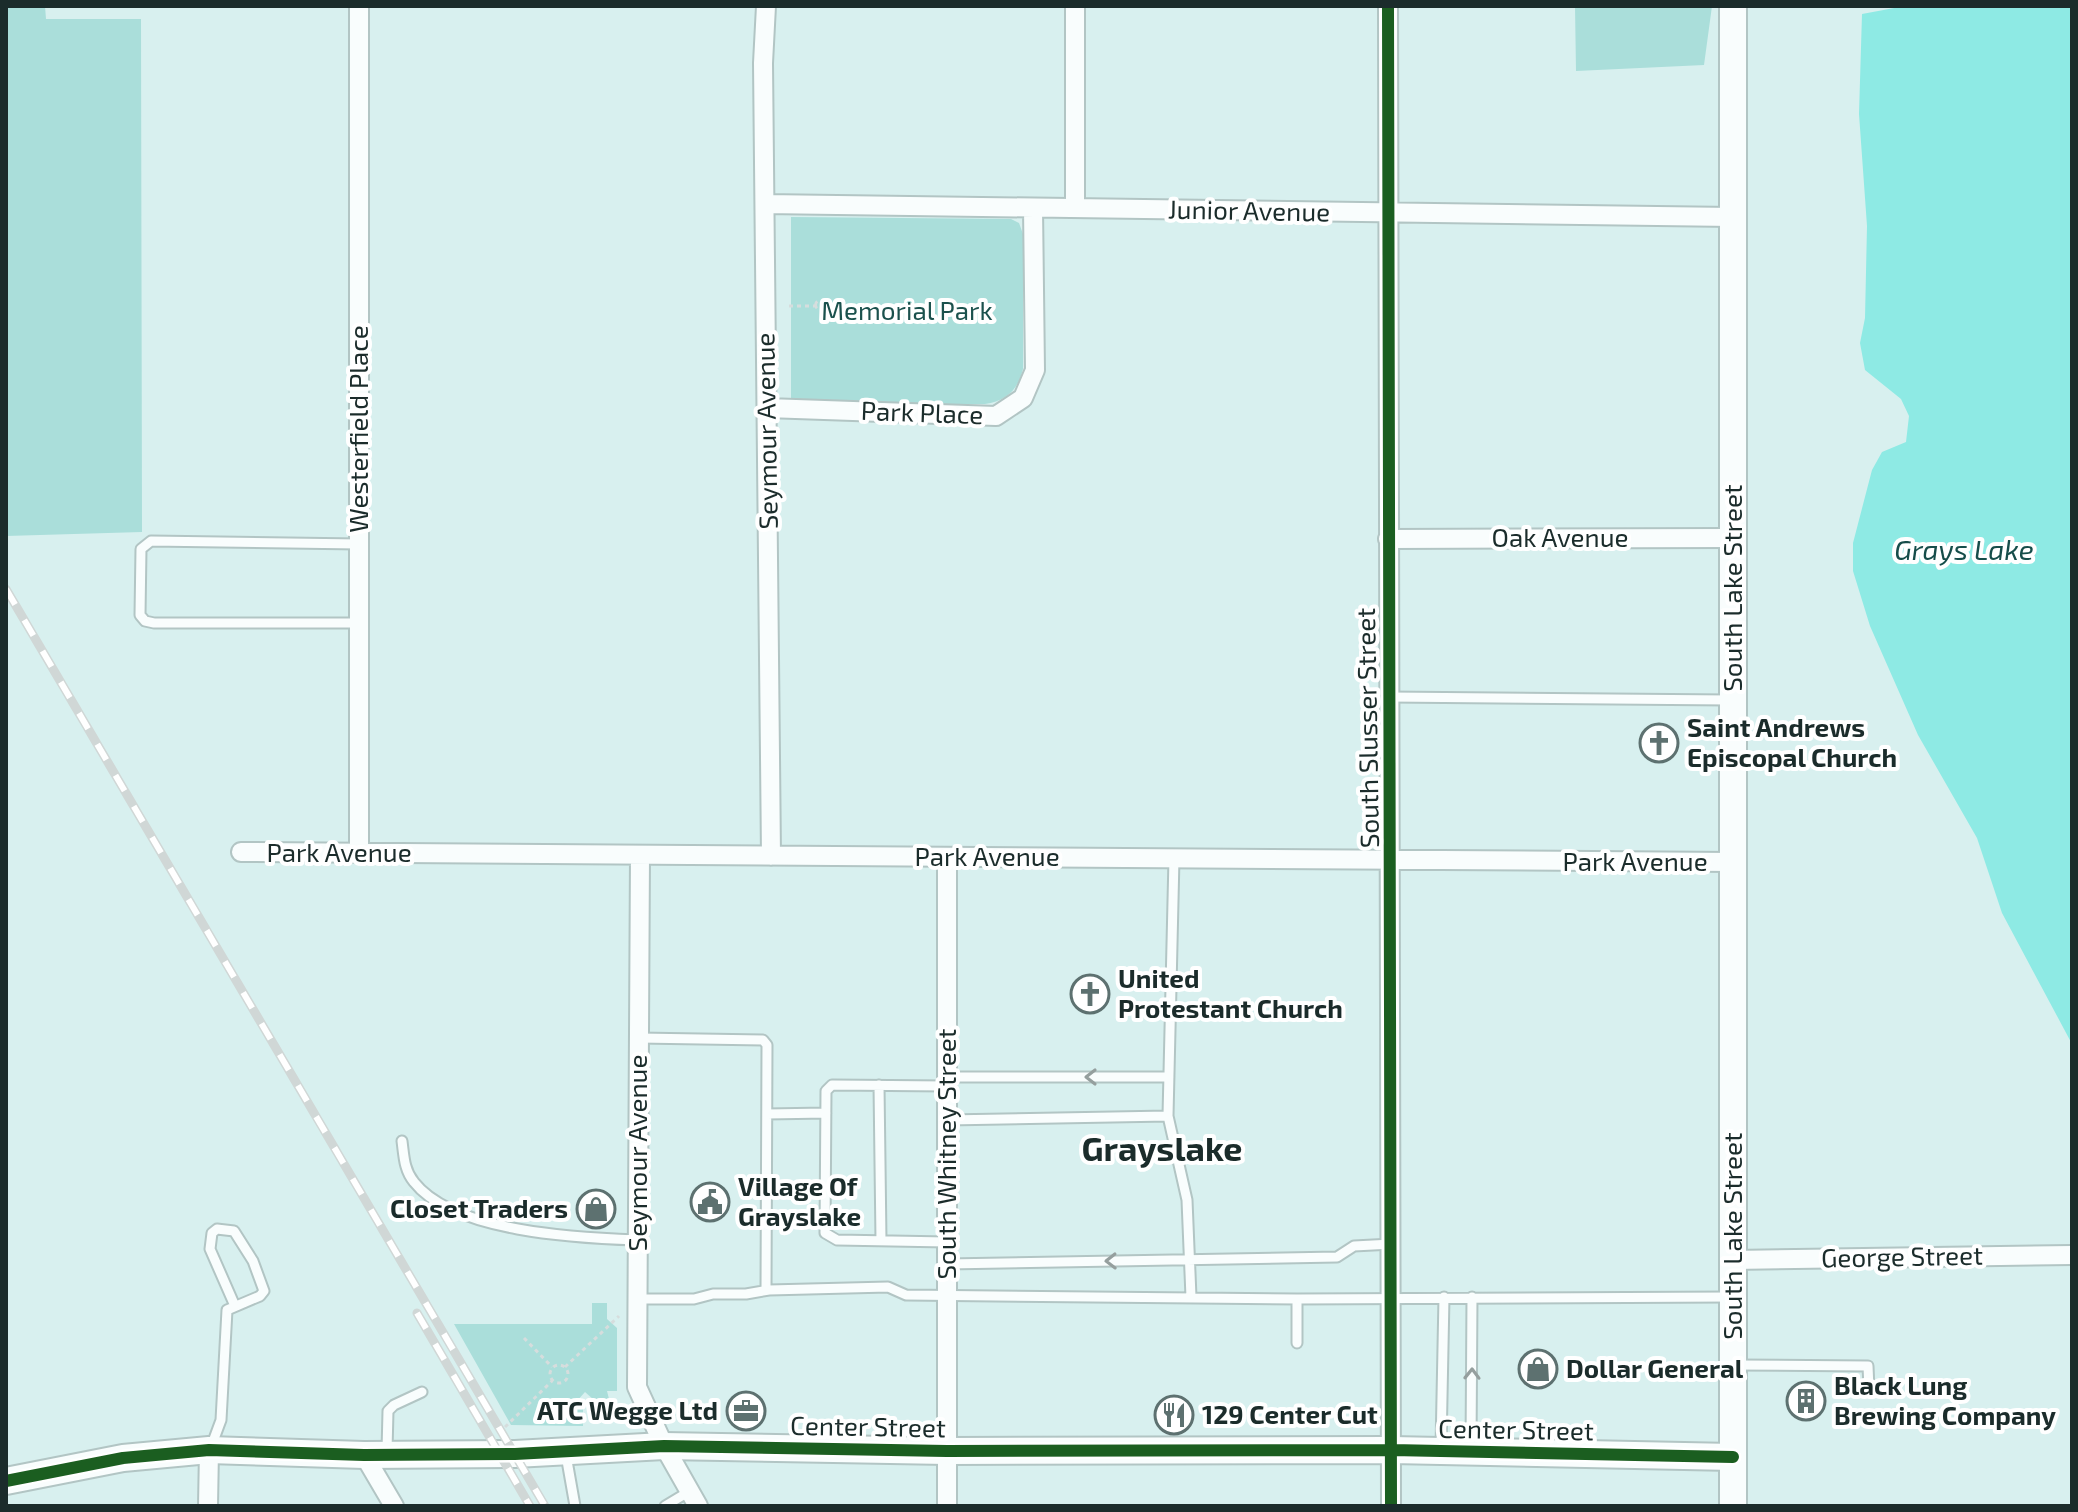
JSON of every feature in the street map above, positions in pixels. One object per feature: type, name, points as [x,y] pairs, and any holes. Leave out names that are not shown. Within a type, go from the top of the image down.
[{"type":"street","name":"Westerfield Place","points":[[359,6],[359,853]]},
{"type":"street","name":"Seymour Avenue","points":[[766,6],[763,63],[771,856]]},
{"type":"street","points":[[1075,6],[1075,208]]},
{"type":"street","name":"South Slusser Street","points":[[1388,6],[1391,1506]]},
{"type":"street","name":"South Lake Street","points":[[1733,6],[1733,1506]]},
{"type":"street","name":"Junior Avenue","points":[[765,204],[1733,217]]},
{"type":"street","name":"Park Place","points":[[767,408],[996,416],[1023,398],[1035,370],[1033,208]]},
{"type":"street","name":"Oak Avenue","points":[[1388,539],[1733,538]]},
{"type":"street","name":"Park Avenue","points":[[241,852],[1733,862]]},
{"type":"street","name":"Seymour Avenue","points":[[640,855],[637,1387],[664,1446],[694,1498]]},
{"type":"street","name":"South Whitney Street","points":[[947,857],[947,1506]]},
{"type":"street","name":"George Street","points":[[1733,1260],[2072,1255]]},
{"type":"street","name":"Center Street","points":[[6,1481],[123,1458],[209,1450],[375,1455],[566,1452],[664,1446],[947,1451],[1392,1450],[1733,1457]]},
{"type":"street","points":[[208,1506],[209,1450]]},
{"type":"street","points":[[375,1455],[394,1506]]},
{"type":"lane","points":[[359,544],[151,541],[141,549],[140,615],[145,621],[154,623],[359,623]]},
{"type":"lane","points":[[1389,697],[1733,700]]},
{"type":"lane","points":[[1174,858],[1168,1116],[1187,1200],[1191,1297]]},
{"type":"lane","points":[[639,1038],[763,1040],[767,1045],[766,1290]]},
{"type":"lane","points":[[947,1242],[837,1240],[825,1233],[826,1091],[832,1085],[1169,1077]]},
{"type":"lane","points":[[879,1085],[881,1241]]},
{"type":"lane","points":[[767,1114],[826,1113]]},
{"type":"lane","points":[[947,1120],[1168,1116]]},
{"type":"lane","points":[[402,1141],[404,1165],[413,1181],[441,1206],[463,1215],[525,1230],[637,1240]]},
{"type":"lane","points":[[209,1450],[221,1420],[227,1310],[260,1296],[264,1291],[242,1240],[234,1231],[217,1229],[212,1233],[210,1249],[235,1306]]},
{"type":"lane","points":[[947,1264],[1337,1257],[1354,1246],[1392,1244]]},
{"type":"lane","points":[[637,1299],[694,1299],[713,1294],[766,1290],[888,1287],[906,1295],[947,1293],[1297,1299],[1733,1297]]},
{"type":"lane","points":[[1441,1451],[1444,1297]]},
{"type":"lane","points":[[1471,1451],[1472,1297]]},
{"type":"lane","points":[[1297,1299],[1297,1343]]},
{"type":"lane","points":[[1733,1365],[1868,1366],[1869,1389]]},
{"type":"lane","points":[[375,1455],[388,1411],[422,1392]]},
{"type":"lane","points":[[566,1452],[575,1506]]},
{"type":"lane","points":[[665,1506],[694,1498]]},
{"type":"path","points":[[789,306],[815,306]]},
{"type":"path","points":[[565,1367],[619,1316]]},
{"type":"path","points":[[524,1338],[552,1367]]},
{"type":"path","points":[[552,1367],[565,1367]]},
{"type":"path","points":[[552,1367],[549,1375],[557,1383],[565,1381],[568,1375],[565,1367]]},
{"type":"path","points":[[505,1427],[552,1381]]},
{"type":"green space","points":[[6,6],[45,6],[46,19],[141,19],[142,532],[6,536]]},
{"type":"green space","points":[[1575,6],[1712,6],[1704,65],[1576,71]]},
{"type":"green space","name":"Memorial Park","points":[[791,217],[1011,219],[1019,223],[1023,234],[1023,369],[1014,389],[1005,397],[985,404],[791,404]]},
{"type":"green space","points":[[592,1303],[607,1303],[607,1319],[617,1328],[617,1391],[607,1391],[610,1403],[594,1400],[585,1392],[576,1402],[583,1408],[583,1426],[511,1425],[454,1324],[592,1324]]},
{"type":"water","name":"Grays Lake","points":[[1905,6],[2072,6],[2072,1044],[2002,913],[1977,838],[1918,735],[1870,626],[1853,571],[1853,543],[1872,470],[1882,452],[1906,442],[1909,416],[1901,399],[1865,370],[1860,343],[1865,318],[1867,226],[1859,114],[1862,14]]},
{"type":"railway","points":[[6,589],[545,1506]]},
{"type":"railway","points":[[417,1313],[530,1506]]},
{"type":"cycle path","points":[[1388,6],[1391,1506]]},
{"type":"cycle path","points":[[6,1481],[123,1458],[209,1450],[364,1455],[515,1454],[664,1446],[947,1451],[1392,1450],[1733,1457]]},
{"type":"place","name":"Saint Andrews Episcopal Church","points":[[1659,743]]},
{"type":"place","name":"United Protestant Church","points":[[1090,994]]},
{"type":"place","name":"Village Of Grayslake","points":[[710,1202]]},
{"type":"place","name":"Closet Traders","points":[[596,1209]]},
{"type":"place","name":"Dollar General","points":[[1538,1369]]},
{"type":"place","name":"Black Lung Brewing Company","points":[[1806,1401]]},
{"type":"place","name":"ATC Wegge Ltd","points":[[746,1411]]},
{"type":"place","name":"129 Center Cut","points":[[1174,1415]]},
{"type":"district","name":"Grayslake","points":[[1162,1149]]}]
